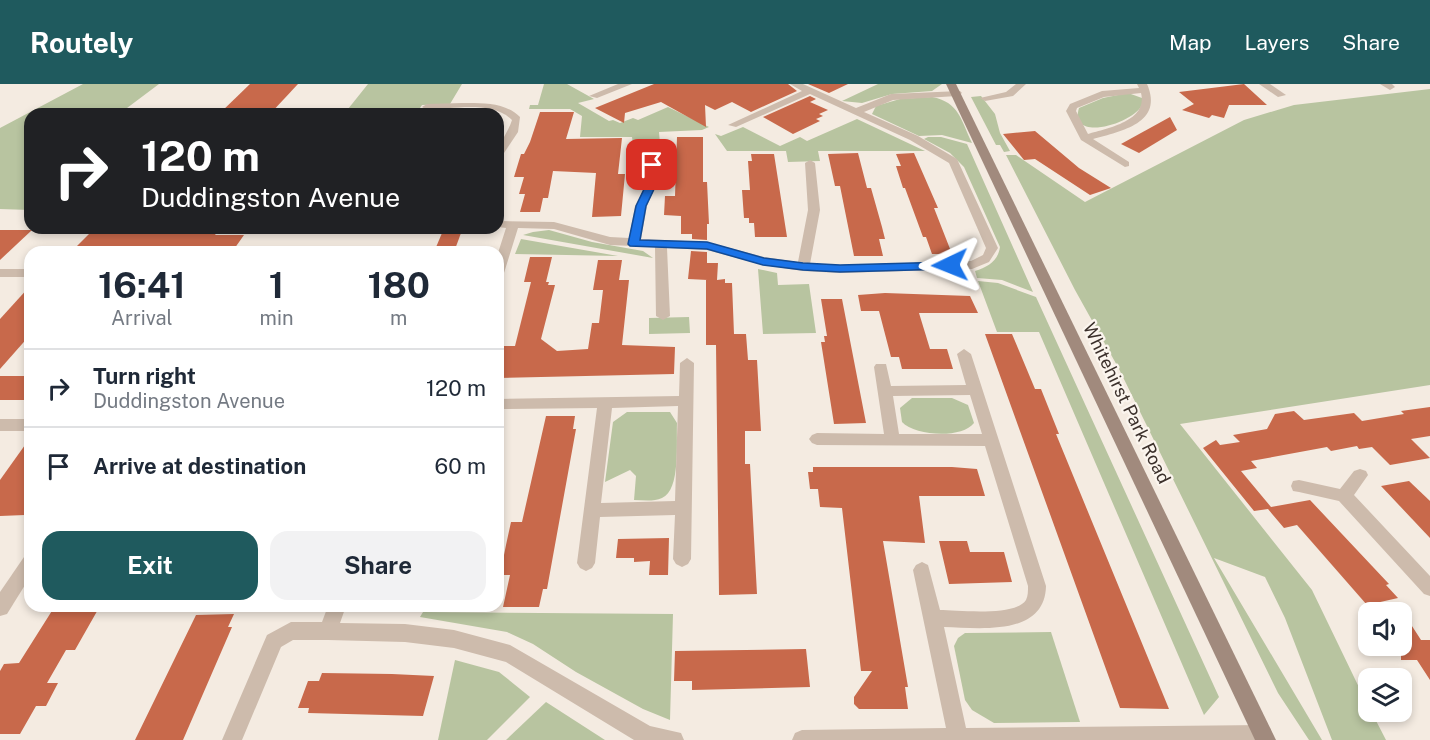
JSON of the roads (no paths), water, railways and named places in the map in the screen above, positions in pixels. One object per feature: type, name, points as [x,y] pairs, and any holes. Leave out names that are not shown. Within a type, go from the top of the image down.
[{"type":"street","points":[[594,96],[627,84]]},
{"type":"street","points":[[504,224],[554,226],[589,237],[634,244],[707,246],[763,261],[803,267],[840,269],[972,265],[982,262],[988,256],[992,248],[957,167],[946,155],[795,84]]},
{"type":"street","points":[[985,98],[1009,96],[1016,92],[1021,84]]},
{"type":"street","points":[[1264,84],[1281,95]]},
{"type":"street","points":[[1084,138],[1122,126],[1142,116],[1148,109],[1149,102],[1144,87],[1112,92],[1074,106],[1071,111],[1084,138],[1125,164]]},
{"type":"street","points":[[855,112],[891,97],[954,88]]},
{"type":"street","name":"Whitehirst Park Road","points":[[954,88],[1264,737]]},
{"type":"street","points":[[733,125],[809,91]]},
{"type":"street","points":[[427,107],[500,108]]},
{"type":"street","points":[[504,109],[513,113],[517,119],[513,132],[504,145]]},
{"type":"street","points":[[634,244],[641,206],[651,185],[653,146]]},
{"type":"street","points":[[803,267],[814,210],[810,163]]},
{"type":"street","points":[[504,253],[513,224]]},
{"type":"street","points":[[662,245],[663,316]]},
{"type":"street","points":[[0,284],[6,273],[24,273]]},
{"type":"street","points":[[932,618],[1018,616],[1034,605],[1037,596],[1037,586],[964,354]]},
{"type":"street","points":[[682,559],[687,363]]},
{"type":"street","points":[[881,367],[892,438]]},
{"type":"street","points":[[886,391],[975,390]]},
{"type":"street","points":[[504,404],[685,401]]},
{"type":"street","points":[[586,563],[605,404]]},
{"type":"street","points":[[0,426],[24,425]]},
{"type":"street","points":[[817,439],[991,440]]},
{"type":"street","points":[[1344,496],[1360,475]]},
{"type":"street","points":[[1299,486],[1344,496],[1430,588]]},
{"type":"street","points":[[592,510],[682,508]]},
{"type":"street","points":[[921,570],[958,737]]},
{"type":"street","points":[[0,608],[24,571]]},
{"type":"street","points":[[328,631],[335,612]]},
{"type":"street","points":[[232,740],[269,649],[274,641],[291,631],[405,633],[445,638],[510,654],[647,736],[674,740]]},
{"type":"street","points":[[802,740],[958,737],[1264,737]]}]
